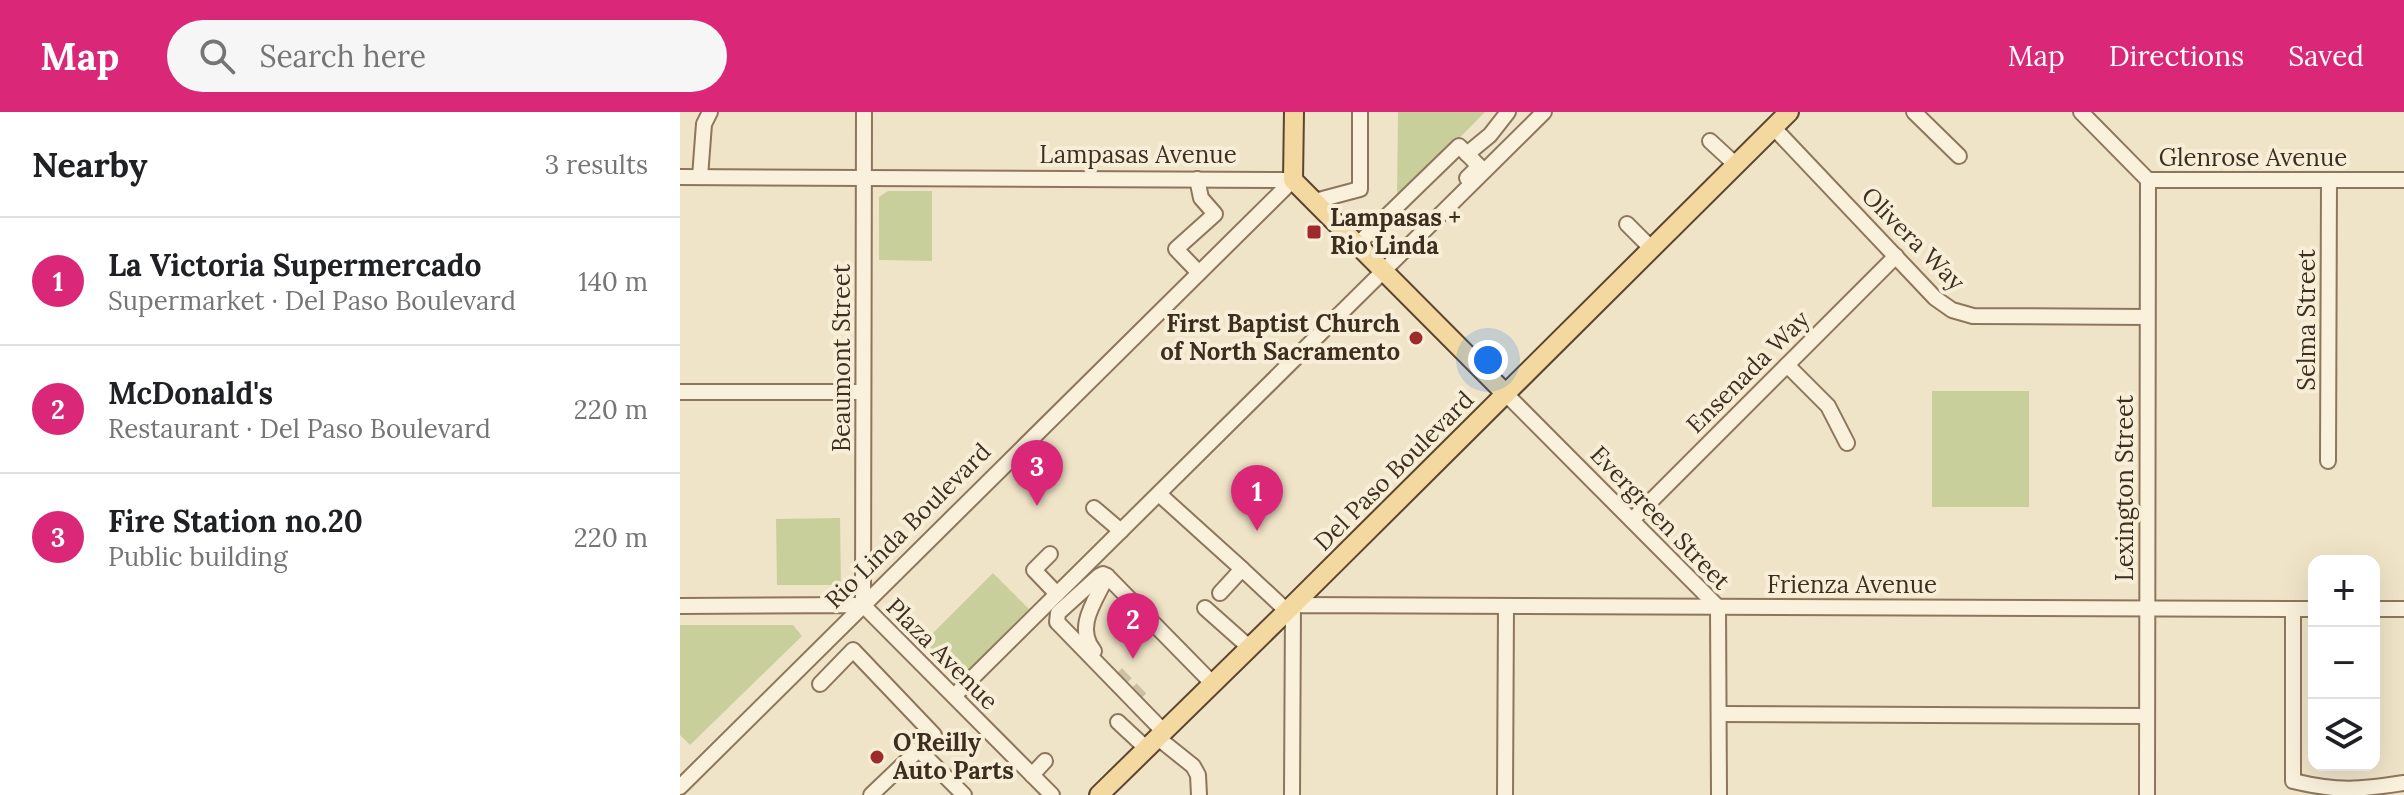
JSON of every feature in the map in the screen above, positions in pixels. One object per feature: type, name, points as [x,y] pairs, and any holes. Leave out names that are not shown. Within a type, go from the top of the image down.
[{"type":"main road","points":[[1294,112],[1293,180],[1506,394]]},
{"type":"main road","name":"Del Paso Boulevard","points":[[1104,794],[1789,112]]},
{"type":"street","points":[[700,177],[704,124],[710,112]]},
{"type":"street","name":"Beaumont Street","points":[[863,605],[864,112]]},
{"type":"street","points":[[1315,201],[1360,189],[1360,112]]},
{"type":"street","points":[[1467,154],[1490,135],[1508,112]]},
{"type":"street","points":[[1382,268],[1544,112]]},
{"type":"street","points":[[1914,112],[1959,156]]},
{"type":"street","name":"Glenrose Avenue","points":[[2081,112],[2148,180],[2404,180]]},
{"type":"street","name":"Olivera Way","points":[[1773,127],[1935,298],[1962,314],[2147,317]]},
{"type":"street","points":[[1710,141],[1736,165]]},
{"type":"street","points":[[954,696],[1159,494],[1479,166],[1459,146],[1358,244]]},
{"type":"street","name":"Lampasas Avenue","points":[[680,177],[1293,180]]},
{"type":"street","points":[[1197,179],[1201,198],[1215,214],[1176,249],[1199,273]]},
{"type":"street","name":"Rio Linda Boulevard","points":[[683,778],[863,605],[1293,180]]},
{"type":"street","name":"Lexington Street","points":[[2147,795],[2148,180]]},
{"type":"street","name":"Selma Street","points":[[2328,461],[2329,180]]},
{"type":"street","points":[[1627,224],[1652,249]]},
{"type":"street","name":"Ensenada Way","points":[[1632,520],[1896,256]]},
{"type":"street","points":[[1787,365],[1828,406],[1847,443]]},
{"type":"street","points":[[680,392],[863,392]]},
{"type":"street","name":"Evergreen Street","points":[[1506,394],[1718,607],[1719,795]]},
{"type":"street","points":[[1159,494],[1290,608],[1299,742],[1292,795]]},
{"type":"street","points":[[1094,508],[1121,531]]},
{"type":"street","points":[[1050,554],[1034,570],[1057,594]]},
{"type":"street","points":[[1220,593],[1242,569]]},
{"type":"street","points":[[1199,795],[1198,775],[1193,766],[1160,736],[1057,622],[1058,613],[1103,574],[1213,684]]},
{"type":"street","points":[[1107,576],[1085,624],[1084,637],[1091,649],[1117,673]]},
{"type":"street","name":"Plaza Avenue","points":[[680,606],[863,605],[1052,795]]},
{"type":"street","points":[[1505,795],[1506,606]]},
{"type":"street","points":[[1205,608],[1250,648]]},
{"type":"street","name":"Frienza Avenue","points":[[1290,608],[2308,609]]},
{"type":"street","points":[[2293,609],[2293,781],[2332,790],[2359,790],[2404,783]]},
{"type":"street","points":[[2380,609],[2404,609]]},
{"type":"street","points":[[820,684],[853,650],[934,735],[871,795]]},
{"type":"street","points":[[1142,699],[1160,736]]},
{"type":"street","points":[[1720,714],[2147,716]]},
{"type":"street","points":[[1118,722],[1160,736]]},
{"type":"street","points":[[919,750],[964,795]]},
{"type":"street","points":[[1032,775],[1045,761]]},
{"type":"green space","points":[[1398,112],[1485,112],[1391,207],[1397,196]]},
{"type":"green space","points":[[888,191],[932,191],[932,261],[879,260],[879,197]]},
{"type":"green space","points":[[1932,391],[2029,391],[2029,507],[1932,507]]},
{"type":"green space","points":[[840,518],[841,585],[777,585],[776,519]]},
{"type":"green space","points":[[993,573],[1029,609],[960,678],[924,642]]},
{"type":"green space","points":[[680,625],[793,625],[802,636],[690,745],[680,735]]},
{"type":"tunnel","points":[[1117,673],[1142,699]]},
{"type":"place","name":"Lampasas + Rio Linda","points":[[1314,232]]},
{"type":"place","name":"First Baptist Church of North Sacramento","points":[[1416,338]]},
{"type":"place","name":"Fire Station no.20","points":[[1037,506]]},
{"type":"place","name":"La Victoria Supermercado","points":[[1257,531]]},
{"type":"place","name":"McDonald's","points":[[1133,659]]},
{"type":"place","name":"O'Reilly Auto Parts","points":[[877,757]]}]
